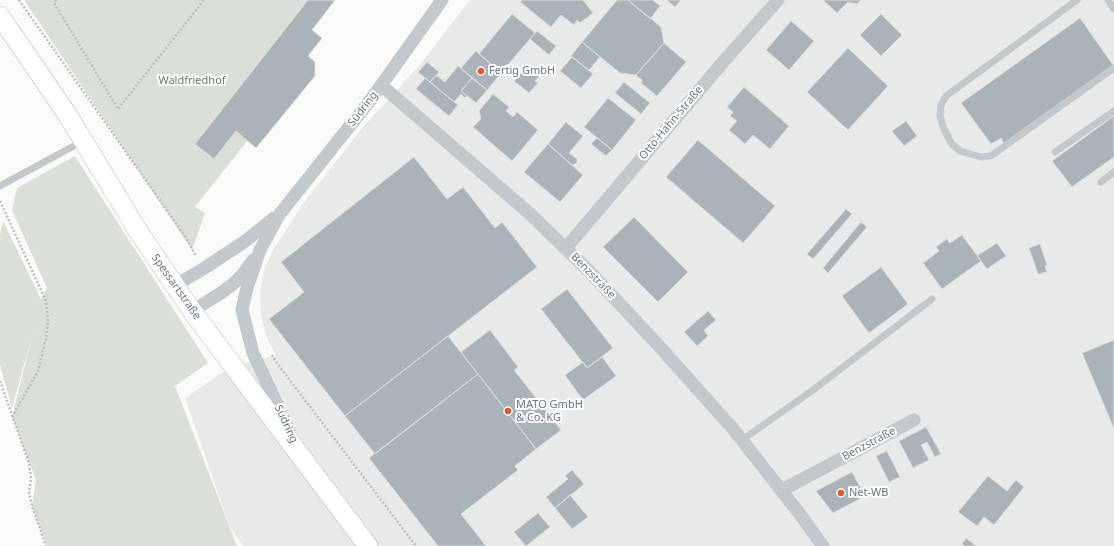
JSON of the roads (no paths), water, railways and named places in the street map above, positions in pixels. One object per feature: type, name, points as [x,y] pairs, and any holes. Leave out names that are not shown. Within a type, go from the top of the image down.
[{"type":"main road","name":"Spessartstraße","points":[[0,16],[48,86],[174,286],[368,546]]},
{"type":"street","name":"Südring","points":[[174,286],[244,242],[278,214],[381,85],[442,0]]},
{"type":"street","name":"Otto-Hahn-Straße","points":[[566,248],[724,61],[778,0]]},
{"type":"street","name":"Benzstraße","points":[[381,85],[530,213],[566,248],[659,346],[742,440],[782,490],[823,546]]},
{"type":"street","name":"Südring","points":[[278,214],[260,250],[247,288],[242,310],[253,353],[304,461]]},
{"type":"street","name":"Südring","points":[[192,311],[233,284],[243,274],[260,250]]},
{"type":"street","name":"Benzstraße","points":[[782,490],[914,420]]},
{"type":"lane","points":[[1077,0],[946,96],[941,104],[940,116],[944,130],[952,144],[960,151],[981,157],[991,156],[1114,68]]},
{"type":"lane","points":[[1108,0],[1114,9]]},
{"type":"lane","points":[[1055,152],[1114,111]]},
{"type":"lane","points":[[0,186],[83,141]]},
{"type":"lane","points":[[1101,182],[1114,172]]},
{"type":"lane","points":[[742,440],[813,390],[932,299]]},
{"type":"place","name":"Fertig GmbH","points":[[481,71]]},
{"type":"place","name":"MATO GmbH & Co. KG","points":[[508,411]]},
{"type":"place","name":"Net-WB","points":[[841,493]]},
{"type":"park label","name":"Waldfriedhof","points":[[192,81]]}]
